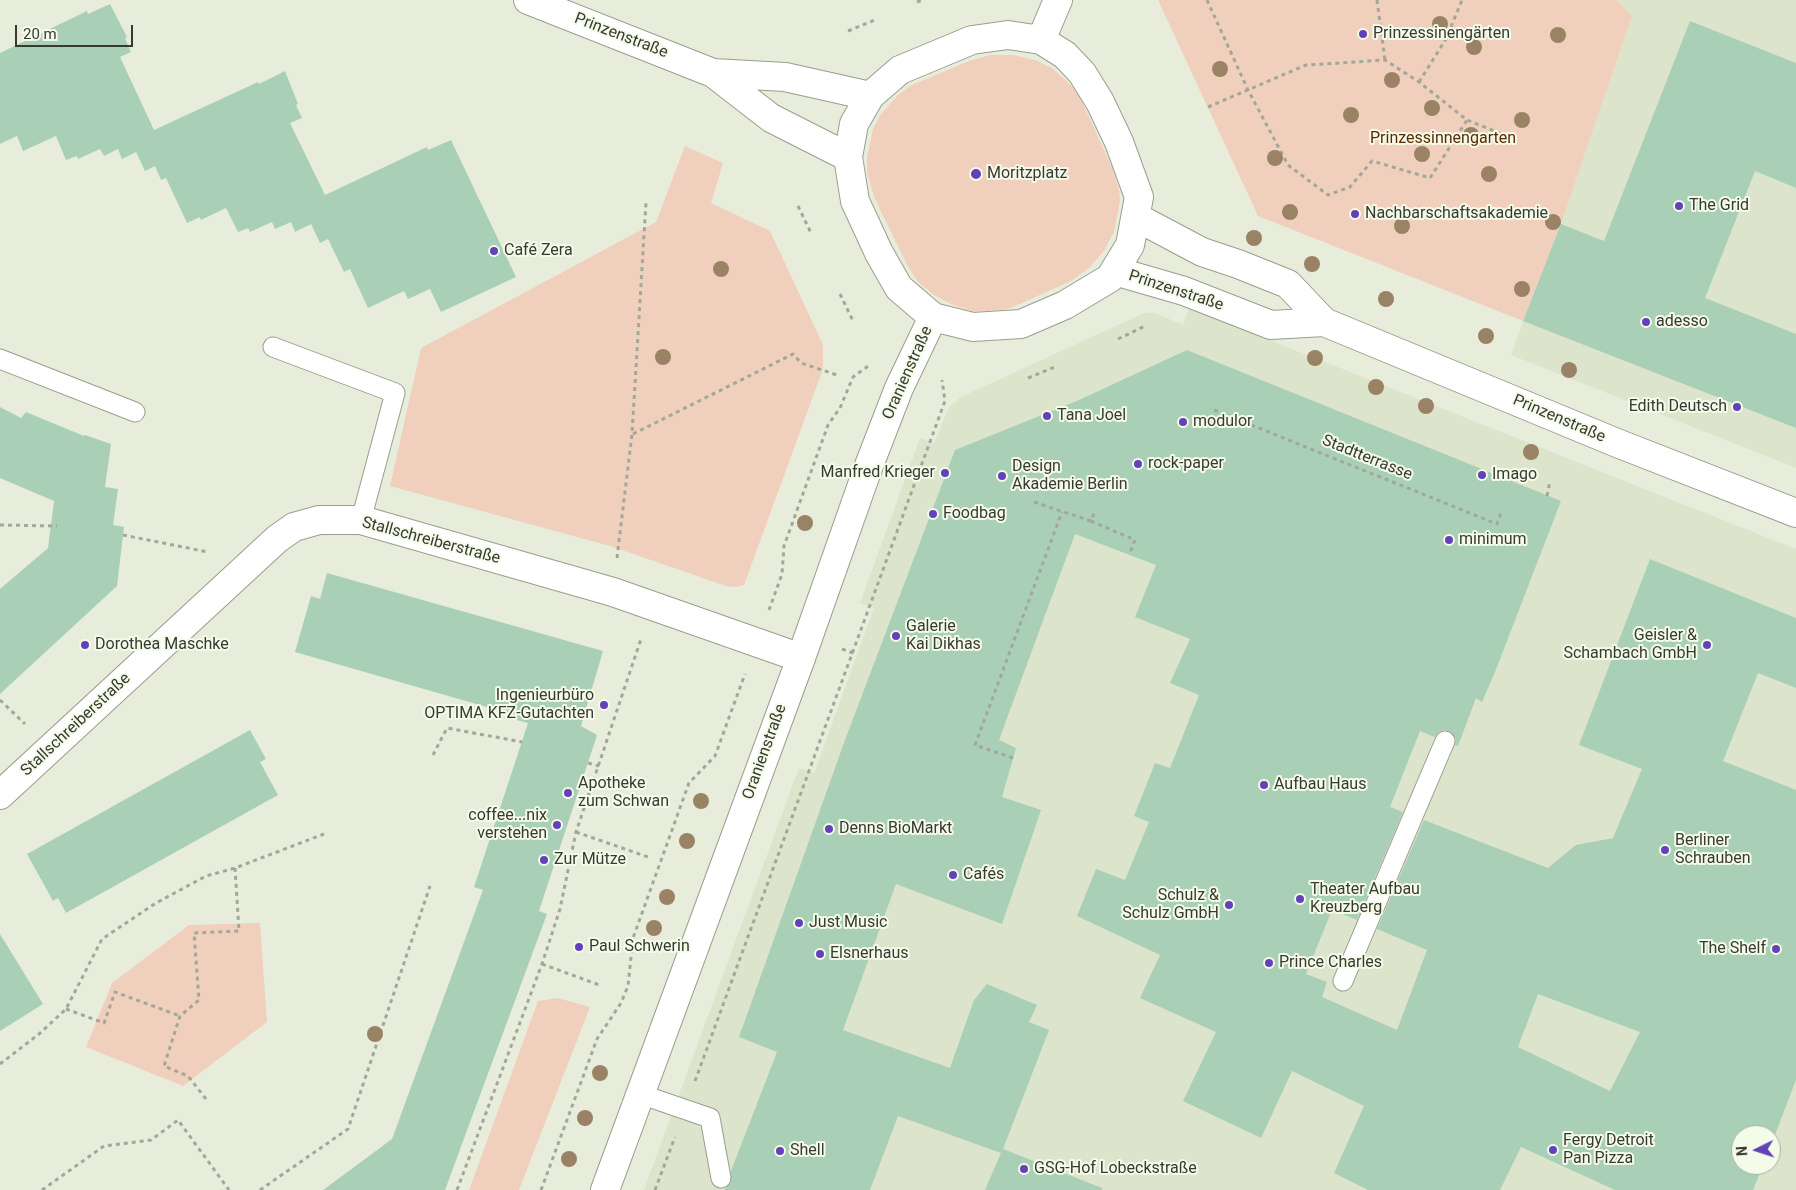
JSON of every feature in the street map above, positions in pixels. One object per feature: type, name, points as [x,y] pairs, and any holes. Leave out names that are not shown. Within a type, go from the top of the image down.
[{"type":"main road","name":"Prinzenstraße","points":[[528,0],[713,73],[771,118],[848,157]]},
{"type":"main road","points":[[1041,40],[1058,0]]},
{"type":"main road","points":[[1008,35],[1041,40],[1065,55],[1082,73],[1100,102],[1119,142],[1139,198],[1130,245],[1110,278],[1065,305],[1021,324],[973,326],[933,317],[899,288],[879,253],[855,201],[848,157],[854,124],[870,96],[900,70],[972,40],[1008,35]]},
{"type":"main road","name":"Prinzenstraße","points":[[713,73],[785,77],[870,96]]},
{"type":"main road","name":"Prinzenstraße","points":[[1136,217],[1202,252],[1288,284],[1324,322],[1617,443],[1796,513]]},
{"type":"main road","name":"Prinzenstraße","points":[[1115,271],[1184,291],[1271,325],[1324,322]]},
{"type":"main road","name":"Oranienstraße","points":[[605,1190],[801,658],[868,468],[897,395],[933,317]]},
{"type":"main road","name":"Stallschreiberstraße","points":[[0,795],[278,539],[294,528],[320,520],[361,520],[613,592],[801,658]]},
{"type":"lane","points":[[273,347],[395,393],[361,520]]},
{"type":"lane","points":[[0,359],[135,412]]},
{"type":"lane","points":[[1343,981],[1445,741]]},
{"type":"lane","points":[[640,1094],[710,1118],[721,1178]]},
{"type":"path","points":[[917,2],[922,0]]},
{"type":"path","points":[[1208,0],[1248,90],[1288,165],[1328,195],[1350,187],[1372,161],[1430,178],[1467,120]]},
{"type":"path","points":[[1378,0],[1385,60]]},
{"type":"path","points":[[1419,82],[1446,39],[1462,0]]},
{"type":"path","points":[[848,31],[875,20]]},
{"type":"path","points":[[1208,107],[1306,66],[1385,60],[1419,82],[1467,120],[1509,137]]},
{"type":"path","points":[[617,558],[632,434],[646,202]]},
{"type":"path","points":[[798,206],[811,233]]},
{"type":"path","points":[[840,294],[853,321]]},
{"type":"path","points":[[1118,339],[1145,326]]},
{"type":"path","points":[[632,434],[793,354],[801,363],[838,375]]},
{"type":"path","points":[[1028,378],[1055,367]]},
{"type":"path","points":[[655,1190],[945,401],[941,373]]},
{"type":"path","points":[[782,574],[784,546],[828,425],[840,408]]},
{"type":"path","name":"Stadtterrasse","points":[[1214,410],[1497,524],[1502,510]]},
{"type":"path","points":[[1547,496],[1550,481]]},
{"type":"path","points":[[1034,502],[1135,540],[1128,555]]},
{"type":"path","points":[[1091,522],[1095,511]]},
{"type":"path","points":[[1013,758],[975,745],[1062,512]]},
{"type":"path","points":[[0,525],[56,526]]},
{"type":"path","points":[[124,535],[208,552]]},
{"type":"path","points":[[457,1190],[542,964],[560,909],[576,832],[641,638]]},
{"type":"path","points":[[433,755],[447,728],[522,742]]},
{"type":"path","points":[[541,1190],[597,1039],[621,1003],[628,986],[633,938],[689,783],[715,756],[722,740]]},
{"type":"path","points":[[588,763],[599,766]]},
{"type":"path","points":[[576,832],[648,857]]},
{"type":"path","points":[[0,1064],[39,1034],[66,1009],[102,938],[156,903],[206,876],[236,868],[324,834]]},
{"type":"path","points":[[206,1099],[188,1076],[164,1066],[180,1016],[199,1000],[194,932],[238,931],[236,868]]},
{"type":"path","points":[[260,1190],[348,1129],[430,886]]},
{"type":"path","points":[[542,964],[602,986]]},
{"type":"path","points":[[66,1009],[104,1023],[115,992],[180,1016]]},
{"type":"path","points":[[42,1190],[104,1146],[151,1140],[178,1120],[229,1190]]},
{"type":"shaded area","points":[[1617,0],[1796,0],[1796,468],[1511,355],[1561,224],[1632,16]]},
{"type":"shaded area","points":[[1189,308],[1796,549],[1796,1190],[644,1190],[799,768],[814,773],[874,608],[860,603],[920,438],[934,443],[949,407],[961,397],[1144,313],[1155,313],[1183,325]]},
{"type":"green space","name":"Prinzessinnengarten","points":[[1158,0],[1617,0],[1632,16],[1561,224],[1523,321],[1258,216]]},
{"type":"green space","points":[[990,55],[1013,55],[1035,60],[1052,68],[1071,85],[1085,108],[1113,170],[1120,201],[1114,232],[1104,251],[1089,268],[1071,281],[1013,307],[1003,310],[972,311],[951,304],[934,295],[918,282],[907,265],[874,197],[867,172],[867,157],[873,129],[881,114],[898,95],[912,85],[969,61]]},
{"type":"green space","points":[[685,146],[723,163],[711,203],[770,231],[823,345],[823,369],[744,585],[736,587],[726,586],[610,546],[390,486],[421,348],[656,222]]},
{"type":"green space","points":[[260,923],[267,1022],[183,1086],[86,1047],[112,983],[189,925]]},
{"type":"green space","points":[[558,998],[590,1007],[519,1190],[469,1190],[538,1001]]},
{"type":"building","points":[[110,4],[127,37],[125,38],[131,52],[120,57],[154,130],[285,71],[302,118],[290,123],[325,195],[427,147],[428,150],[451,140],[516,277],[441,312],[430,289],[408,299],[404,291],[368,308],[350,269],[344,272],[328,239],[320,243],[311,224],[295,232],[291,222],[275,229],[272,222],[250,232],[248,228],[238,232],[226,208],[201,220],[200,217],[187,223],[166,178],[161,180],[155,166],[145,171],[136,152],[122,159],[118,149],[104,156],[100,149],[78,159],[77,156],[66,160],[56,136],[23,151],[17,136],[0,144],[0,53],[87,11],[88,14]]},
{"type":"building","name":"The Grid","points":[[1690,21],[1796,63],[1796,188],[1755,171],[1705,298],[1796,334],[1796,428],[1523,321],[1561,224],[1604,241]]},
{"type":"building","points":[[1187,350],[1561,501],[1482,702],[1476,698],[1458,746],[1455,745],[1456,739],[1454,735],[1449,731],[1443,730],[1435,737],[1420,731],[1390,807],[1403,812],[1357,920],[1332,910],[1306,974],[1327,982],[1322,997],[1397,1030],[1427,950],[1377,929],[1424,820],[1548,868],[1576,845],[1613,838],[1642,769],[1579,745],[1650,559],[1796,618],[1796,688],[1758,673],[1723,761],[1796,790],[1796,1080],[1779,1125],[1731,1125],[1731,1175],[1759,1175],[1753,1190],[1615,1190],[1521,1147],[1500,1190],[1368,1190],[1334,1173],[1364,1106],[1292,1071],[1261,1138],[1183,1101],[1216,1032],[1140,998],[1160,955],[1077,916],[1096,869],[1125,880],[1149,822],[1134,816],[1155,763],[1170,768],[1199,695],[1170,683],[1190,639],[1135,617],[1156,565],[1075,534],[999,740],[1016,748],[1002,797],[1041,810],[1002,924],[896,884],[843,1030],[950,1068],[974,1000],[987,984],[1037,1005],[1029,1022],[1049,1030],[1003,1149],[1102,1188],[1102,1190],[985,1190],[1001,1153],[898,1116],[870,1190],[724,1190],[731,1182],[731,1171],[777,1052],[739,1037],[845,740],[955,450],[1079,400]],"holes":[[[1538,994],[1640,1032],[1610,1091],[1518,1047]]]},
{"type":"building","points":[[0,407],[21,418],[26,412],[84,436],[111,444],[105,487],[118,489],[113,525],[124,527],[117,586],[0,694],[0,589],[48,548],[54,501],[0,478]]},
{"type":"building","points":[[327,573],[603,651],[581,726],[597,735],[539,911],[547,914],[445,1190],[323,1190],[392,1139],[483,890],[474,887],[528,723],[509,718],[511,714],[295,652],[311,596],[320,599]]},
{"type":"building","points":[[250,730],[266,759],[260,762],[278,795],[66,913],[58,898],[53,901],[27,854]]},
{"type":"building","points":[[0,934],[43,1004],[0,1031]]},
{"type":"place","name":"Prinzessinengärten","points":[[1363,34]]},
{"type":"place","name":"Moritzplatz","points":[[976,174]]},
{"type":"place","name":"The Grid","points":[[1679,206]]},
{"type":"place","name":"Nachbarschaftsakademie","points":[[1355,214]]},
{"type":"place","name":"Café Zera","points":[[494,251]]},
{"type":"place","name":"adesso","points":[[1646,322]]},
{"type":"place","name":"Edith Deutsch","points":[[1737,407]]},
{"type":"place","name":"Tana Joel","points":[[1047,416]]},
{"type":"place","name":"modulor","points":[[1183,422]]},
{"type":"place","name":"rock-paper","points":[[1138,464]]},
{"type":"place","name":"Manfred Krieger","points":[[945,473]]},
{"type":"place","name":"Imago","points":[[1482,475]]},
{"type":"place","name":"Design Akademie Berlin","points":[[1002,476]]},
{"type":"place","name":"Foodbag","points":[[933,514]]},
{"type":"place","name":"minimum","points":[[1449,540]]},
{"type":"place","name":"Galerie Kai Dikhas","points":[[896,636]]},
{"type":"place","name":"Dorothea Maschke","points":[[85,645]]},
{"type":"place","name":"Geisler & Schambach GmbH","points":[[1707,645]]},
{"type":"place","name":"Ingenieurbüro OPTIMA KFZ-Gutachten","points":[[604,705]]},
{"type":"place","name":"Aufbau Haus","points":[[1264,785]]},
{"type":"place","name":"Apotheke zum Schwan","points":[[568,793]]},
{"type":"place","name":"coffee...nix verstehen","points":[[557,825]]},
{"type":"place","name":"Denns BioMarkt","points":[[829,829]]},
{"type":"place","name":"Berliner Schrauben","points":[[1665,850]]},
{"type":"place","name":"Zur Mütze","points":[[544,860]]},
{"type":"place","name":"Cafés","points":[[953,875]]},
{"type":"place","name":"Theater Aufbau Kreuzberg","points":[[1300,899]]},
{"type":"place","name":"Schulz & Schulz GmbH","points":[[1229,905]]},
{"type":"place","name":"Just Music","points":[[799,923]]},
{"type":"place","name":"Paul Schwerin","points":[[579,947]]},
{"type":"place","name":"The Shelf","points":[[1776,949]]},
{"type":"place","name":"Elsnerhaus","points":[[820,954]]},
{"type":"place","name":"Prince Charles","points":[[1269,963]]},
{"type":"place","name":"Fergy Detroit Pan Pizza","points":[[1553,1150]]},
{"type":"place","name":"Shell","points":[[780,1151]]},
{"type":"place","name":"GSG-Hof Lobeckstraße","points":[[1024,1169]]}]
